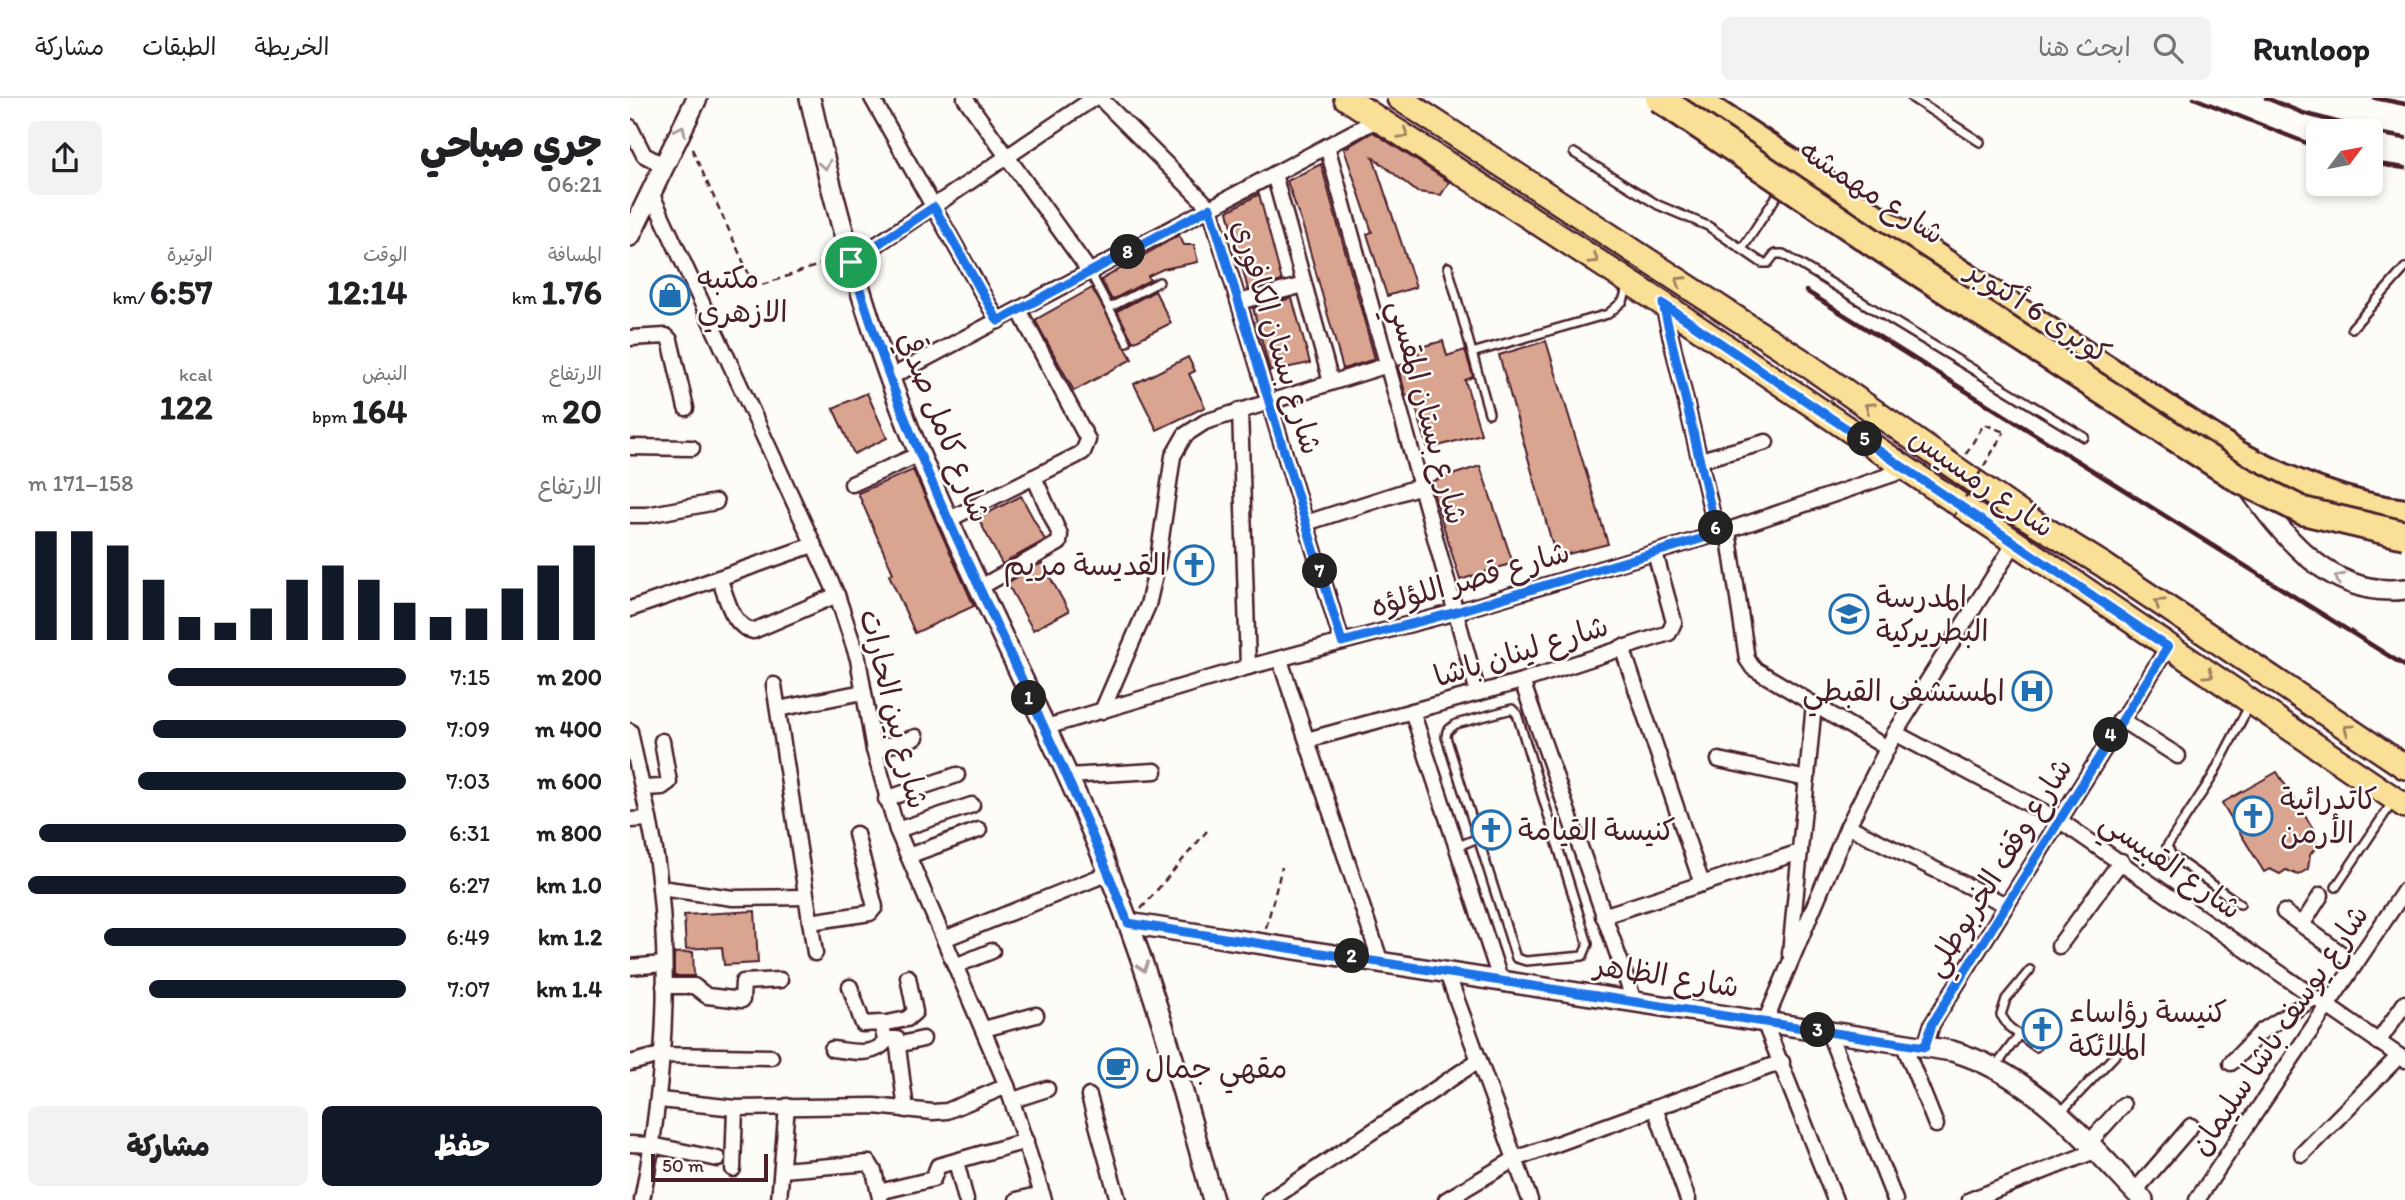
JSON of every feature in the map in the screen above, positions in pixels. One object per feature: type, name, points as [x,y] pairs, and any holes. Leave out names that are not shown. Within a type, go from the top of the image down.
[{"type":"highway","name":"كوبرى 6 أكتوبر","points":[[1659,98],[1886,252],[2241,480],[2303,511],[2349,524],[2405,533]]},
{"type":"highway","name":"كوبرى 6 أكتوبر","points":[[1693,98],[2238,455],[2312,490],[2351,502],[2405,513]]},
{"type":"highway","points":[[1946,276],[1963,294],[2228,467],[2282,494],[2339,515],[2405,533]]},
{"type":"main road","points":[[630,236],[697,98]]},
{"type":"main road","name":"شارع كامل صدقي","points":[[810,98],[850,258],[890,378],[948,520],[1109,873],[1128,923],[1213,1200]]},
{"type":"main road","name":"شارع رمسيس","points":[[1346,98],[1663,304],[2400,803]]},
{"type":"main road","name":"شارع رمسيس","points":[[1399,98],[1802,361],[1958,469],[2405,767]]},
{"type":"main road","name":"شارع مهمشه","points":[[1677,98],[2224,458],[2269,515],[2314,562],[2353,585],[2372,589],[2405,589]]},
{"type":"main road","name":"شارع الظاهر","points":[[1128,923],[1380,960],[1447,973],[1500,979],[1952,1051],[1996,1066],[2028,1086],[2139,1196]]},
{"type":"street","points":[[872,98],[998,321]]},
{"type":"street","points":[[965,98],[1090,272]]},
{"type":"street","points":[[850,258],[934,207],[1094,98]]},
{"type":"street","points":[[1100,98],[1210,208]]},
{"type":"street","points":[[890,378],[1380,118]]},
{"type":"street","points":[[630,127],[644,155],[665,166]]},
{"type":"street","name":"شارع بستان المقسي","points":[[1327,146],[1478,693]]},
{"type":"street","points":[[1274,174],[1331,382]]},
{"type":"street","name":"شارع بين الحارات","points":[[652,195],[837,595],[855,648],[886,799],[1013,1100],[1043,1197]]},
{"type":"street","name":"شارع بستان الكافوري","points":[[1210,208],[1342,642]]},
{"type":"street","points":[[1239,302],[1304,285]]},
{"type":"street","points":[[1663,304],[1700,460],[1723,533],[1747,659],[1754,668],[1887,748]]},
{"type":"street","points":[[948,520],[1076,456],[1087,446],[1087,436],[1019,310]]},
{"type":"street","points":[[630,338],[666,337],[670,340],[686,408]]},
{"type":"street","points":[[1102,710],[1148,605],[1178,445],[1194,427],[1269,400],[1388,365]]},
{"type":"street","points":[[1240,410],[1248,667]]},
{"type":"street","points":[[1700,460],[1766,442]]},
{"type":"street","points":[[630,447],[692,448]]},
{"type":"street","points":[[852,484],[919,454]]},
{"type":"street","name":"شارع قصر اللؤلؤه","points":[[1043,729],[1248,667],[1456,612],[1723,533],[1908,469]]},
{"type":"street","points":[[979,588],[1059,543],[1060,535],[1034,477]]},
{"type":"street","points":[[1306,523],[1421,486]]},
{"type":"street","points":[[630,515],[647,515],[716,502]]},
{"type":"street","points":[[1835,1200],[1766,1022],[1848,826],[1887,748],[2014,544]]},
{"type":"street","points":[[630,609],[813,545]]},
{"type":"street","name":"شارع لينان باشا","points":[[1307,740],[1522,681],[1669,634],[1674,626],[1655,553]]},
{"type":"street","points":[[719,578],[737,622],[743,629],[753,631],[837,595]]},
{"type":"street","points":[[1622,647],[1702,884]]},
{"type":"street","name":"شارع وقف الخربوطلي","points":[[1925,1047],[1932,1024],[2120,719],[2168,647]]},
{"type":"street","points":[[1280,660],[1380,960]]},
{"type":"street","points":[[1522,681],[1634,1001]]},
{"type":"street","points":[[774,685],[815,953]]},
{"type":"street","points":[[778,709],[863,692]]},
{"type":"street","points":[[1788,970],[1814,704]]},
{"type":"street","points":[[1412,711],[1500,979]]},
{"type":"street","points":[[2120,719],[2178,756]]},
{"type":"street","points":[[630,731],[633,764],[643,788],[660,888],[664,986],[660,1101],[638,1197]]},
{"type":"street","name":"شارع القبيسي","points":[[1895,733],[2059,820],[2402,1058]]},
{"type":"street","points":[[874,750],[916,737]]},
{"type":"street","points":[[643,788],[663,787],[668,782],[662,741]]},
{"type":"street","points":[[1719,760],[1807,779]]},
{"type":"street","points":[[1067,776],[1154,771]]},
{"type":"street","points":[[886,799],[957,775]]},
{"type":"street","points":[[897,830],[972,805]]},
{"type":"street","points":[[630,820],[649,819]]},
{"type":"street","points":[[1848,826],[2006,905]]},
{"type":"street","points":[[908,856],[979,830]]},
{"type":"street","points":[[810,922],[870,912],[875,907],[856,834]]},
{"type":"street","points":[[1603,916],[1800,852]]},
{"type":"street","points":[[2059,946],[2121,861]]},
{"type":"street","points":[[944,939],[1109,873]]},
{"type":"street","points":[[660,888],[733,898],[806,897]]},
{"type":"street","name":"شارع يوسف باشا سليمان","points":[[2197,1200],[2319,1002],[2354,963],[2405,890]]},
{"type":"street","points":[[2302,925],[2321,895]]},
{"type":"street","points":[[2284,912],[2354,963]]},
{"type":"street","points":[[955,965],[992,951]]},
{"type":"street","points":[[630,967],[663,964]]},
{"type":"street","points":[[1447,973],[1531,1200]]},
{"type":"street","points":[[850,987],[863,1024],[882,1024],[907,1019],[915,1013],[908,977]]},
{"type":"street","points":[[664,986],[694,986],[707,996],[742,1000],[743,982],[780,980]]},
{"type":"street","points":[[2231,1063],[2262,1031],[2319,1002]]},
{"type":"street","points":[[2378,1042],[2405,1003]]},
{"type":"street","points":[[984,1029],[1036,1015]]},
{"type":"street","points":[[882,1024],[892,1042],[906,1110]]},
{"type":"street","points":[[1828,1031],[1895,1200]]},
{"type":"street","points":[[832,1049],[869,1052],[892,1042],[923,1039]]},
{"type":"street","points":[[1903,1043],[1936,1125]]},
{"type":"street","points":[[630,1063],[662,1055],[771,1057]]},
{"type":"street","points":[[2302,1154],[2402,1058]]},
{"type":"street","points":[[1270,1200],[1479,1060]]},
{"type":"street","points":[[1446,1200],[1515,1159],[1782,1062]]},
{"type":"street","points":[[660,1101],[735,1108],[874,1106],[947,1111],[1007,1086]]},
{"type":"street","points":[[1013,1100],[1047,1089]]},
{"type":"street","points":[[1089,1096],[1118,1200]]},
{"type":"street","points":[[1970,1200],[2091,1147],[2123,1104]]},
{"type":"street","points":[[779,1200],[788,1106]]},
{"type":"street","points":[[733,1169],[735,1108]]},
{"type":"street","points":[[1655,1108],[1688,1200]]},
{"type":"street","points":[[2139,1196],[2191,1126]]},
{"type":"street","points":[[782,1170],[869,1163],[880,1196],[933,1178],[936,1167],[1026,1141]]},
{"type":"street","points":[[630,1144],[652,1145],[718,1159]]},
{"type":"street","points":[[956,1161],[966,1200]]},
{"type":"street","points":[[910,1184],[913,1200]]},
{"type":"street","points":[[1017,1200],[1043,1197]]},
{"type":"lane","points":[[1912,98],[1980,142]]},
{"type":"lane","points":[[1574,153],[1658,205],[1701,222],[1765,264],[1775,254],[1783,254],[2084,437]]},
{"type":"lane","points":[[1742,249],[1791,174]]},
{"type":"lane","points":[[1448,267],[1489,413]]},
{"type":"lane","points":[[2352,328],[2405,268]]},
{"type":"lane","points":[[1090,272],[1127,342]]},
{"type":"lane","points":[[1472,353],[1608,314],[1623,301],[1628,281]]},
{"type":"lane","points":[[1108,307],[1158,282]]},
{"type":"lane","points":[[2239,904],[2172,856],[2167,846],[2211,779],[2250,702]]},
{"type":"lane","points":[[1513,709],[1517,714],[1588,944],[1587,953],[1526,961],[1516,958],[1478,838],[1447,731],[1456,724],[1513,709]]},
{"type":"lane","points":[[2336,887],[2400,803]]},
{"type":"lane","points":[[1457,846],[1478,838]]},
{"type":"lane","points":[[2030,970],[2002,1007],[2003,1021],[2036,1047]]},
{"type":"lane","points":[[1996,1066],[2019,1035]]},
{"type":"lane","points":[[2058,1114],[2119,1051]]},
{"type":"path","points":[[682,127],[752,281],[757,285],[769,284],[850,258]]},
{"type":"path","points":[[1953,518],[2004,432],[1984,424],[1958,469]]},
{"type":"path","points":[[1128,923],[1207,831]]},
{"type":"path","points":[[1262,944],[1282,867]]},
{"type":"building","points":[[1373,132],[1449,182],[1441,195],[1417,192],[1373,157],[1416,287],[1387,296],[1367,234],[1372,232],[1344,149]]},
{"type":"building","points":[[1321,164],[1375,359],[1343,369],[1304,230],[1287,181]]},
{"type":"building","points":[[1259,194],[1282,281],[1248,290],[1228,211]]},
{"type":"building","points":[[1179,235],[1184,245],[1194,245],[1198,262],[1163,269],[1148,276],[1150,280],[1112,300],[1101,280]]},
{"type":"building","points":[[1092,288],[1132,359],[1074,391],[1035,320]]},
{"type":"building","points":[[1155,291],[1171,323],[1133,342],[1117,311]]},
{"type":"building","points":[[1292,298],[1310,363],[1270,371],[1253,308]]},
{"type":"building","points":[[1443,341],[1447,356],[1465,350],[1473,377],[1465,380],[1481,434],[1428,449],[1412,394],[1406,396],[1398,366],[1420,359],[1417,348]]},
{"type":"building","points":[[1546,341],[1608,544],[1556,557],[1499,355]]},
{"type":"building","points":[[1188,357],[1195,371],[1189,374],[1205,407],[1157,430],[1134,384]]},
{"type":"building","points":[[867,393],[887,438],[854,454],[833,408]]},
{"type":"building","points":[[1480,466],[1513,563],[1460,580],[1430,482]]},
{"type":"building","points":[[913,470],[974,606],[915,633],[889,575],[893,573],[858,493]]},
{"type":"building","points":[[1021,496],[1045,540],[1002,564],[978,518]]},
{"type":"building","points":[[1042,563],[1069,611],[1033,630],[1007,583]]},
{"type":"building","points":[[2277,772],[2314,830],[2317,846],[2310,855],[2308,869],[2298,875],[2286,870],[2280,874],[2270,869],[2264,872],[2222,803]]},
{"type":"building","points":[[755,911],[758,963],[724,965],[722,947],[686,949],[684,915]]},
{"type":"building","points":[[693,952],[694,976],[674,976],[674,953]]},
{"type":"railway","points":[[2194,98],[2306,143]]},
{"type":"railway","points":[[2266,98],[2325,119]]},
{"type":"railway","points":[[2375,98],[2405,104]]},
{"type":"railway","points":[[2384,134],[2405,138]]},
{"type":"railway","points":[[2384,165],[2405,168]]},
{"type":"railway","points":[[1806,291],[2405,666]]},
{"type":"place","name":"مكتبه الازهري","points":[[670,295]]},
{"type":"place","name":"القديسة مريم","points":[[1194,565]]},
{"type":"place","name":"المدرسة البطريركية","points":[[1849,614]]},
{"type":"place","name":"المستشفى القبطي","points":[[2032,691]]},
{"type":"place","name":"كاتدرائية الأرمن","points":[[2253,816]]},
{"type":"place","name":"كنيسة القيامة","points":[[1491,830]]},
{"type":"place","name":"كنيسة رؤاساء الملائكة","points":[[2042,1029]]},
{"type":"place","name":"مقهي جمال","points":[[1118,1068]]},
{"type":"route","points":[[934,207],[998,321],[1210,208],[1342,642],[1456,612],[1717,534],[1663,304],[2168,647],[2120,719],[1932,1024],[1925,1047],[1500,979],[1447,973],[1380,960],[1128,923],[1089,824],[1043,729],[919,454],[869,320],[851,262],[934,207]]}]
